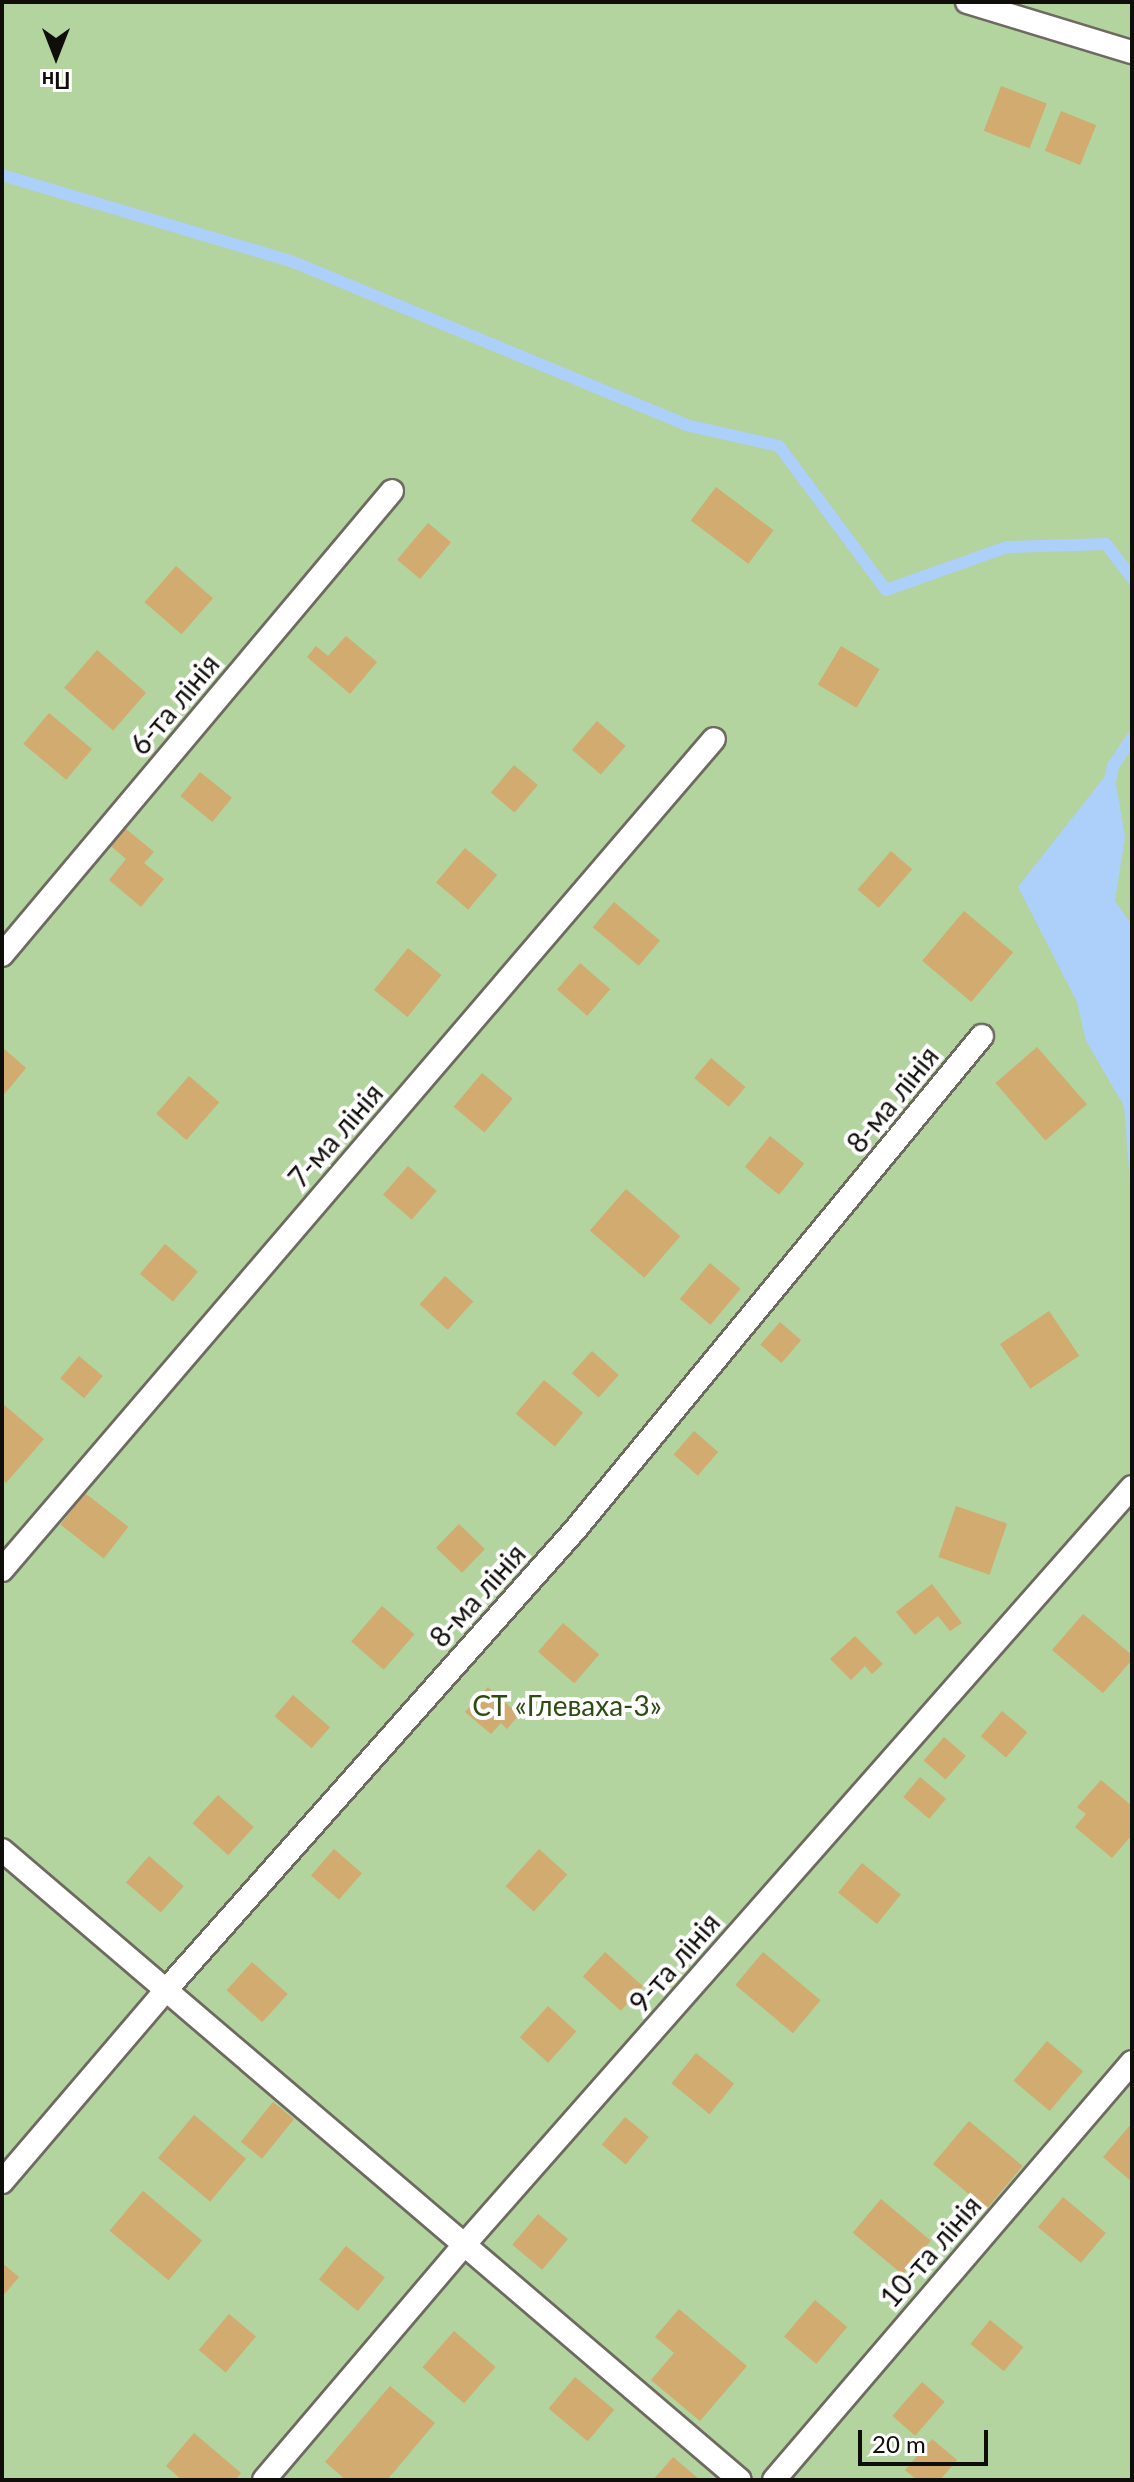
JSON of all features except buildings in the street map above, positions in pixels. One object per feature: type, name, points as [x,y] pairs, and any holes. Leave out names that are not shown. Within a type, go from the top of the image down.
[{"type":"lane","points":[[967,2],[1132,52]]},
{"type":"lane","name":"6-та лінія","points":[[2,955],[392,491]]},
{"type":"lane","name":"7-ма лінія","points":[[2,1570],[714,739]]},
{"type":"lane","name":"8-ма лінія","points":[[2,2182],[166,1990],[575,1530],[982,1036]]},
{"type":"lane","name":"9-та лінія","points":[[264,2480],[464,2245],[1132,1487]]},
{"type":"lane","points":[[2,1850],[740,2480]]},
{"type":"lane","name":"10-та лінія","points":[[774,2480],[1132,2062]]},
{"type":"green space","name":"СТ «Глеваха-3»","points":[[2,2],[1132,2],[1132,2480],[2,2480]]},
{"type":"water","points":[[1113,766],[1125,837],[1115,901],[1132,925],[1132,1210],[1124,1106],[1086,1041],[1077,1002],[1018,887]]},
{"type":"waterway","points":[[2,175],[291,261],[686,425],[779,446],[886,590],[1007,547],[1106,544],[1132,578]]},
{"type":"waterway","points":[[1110,781],[1113,766],[1132,738]]}]
